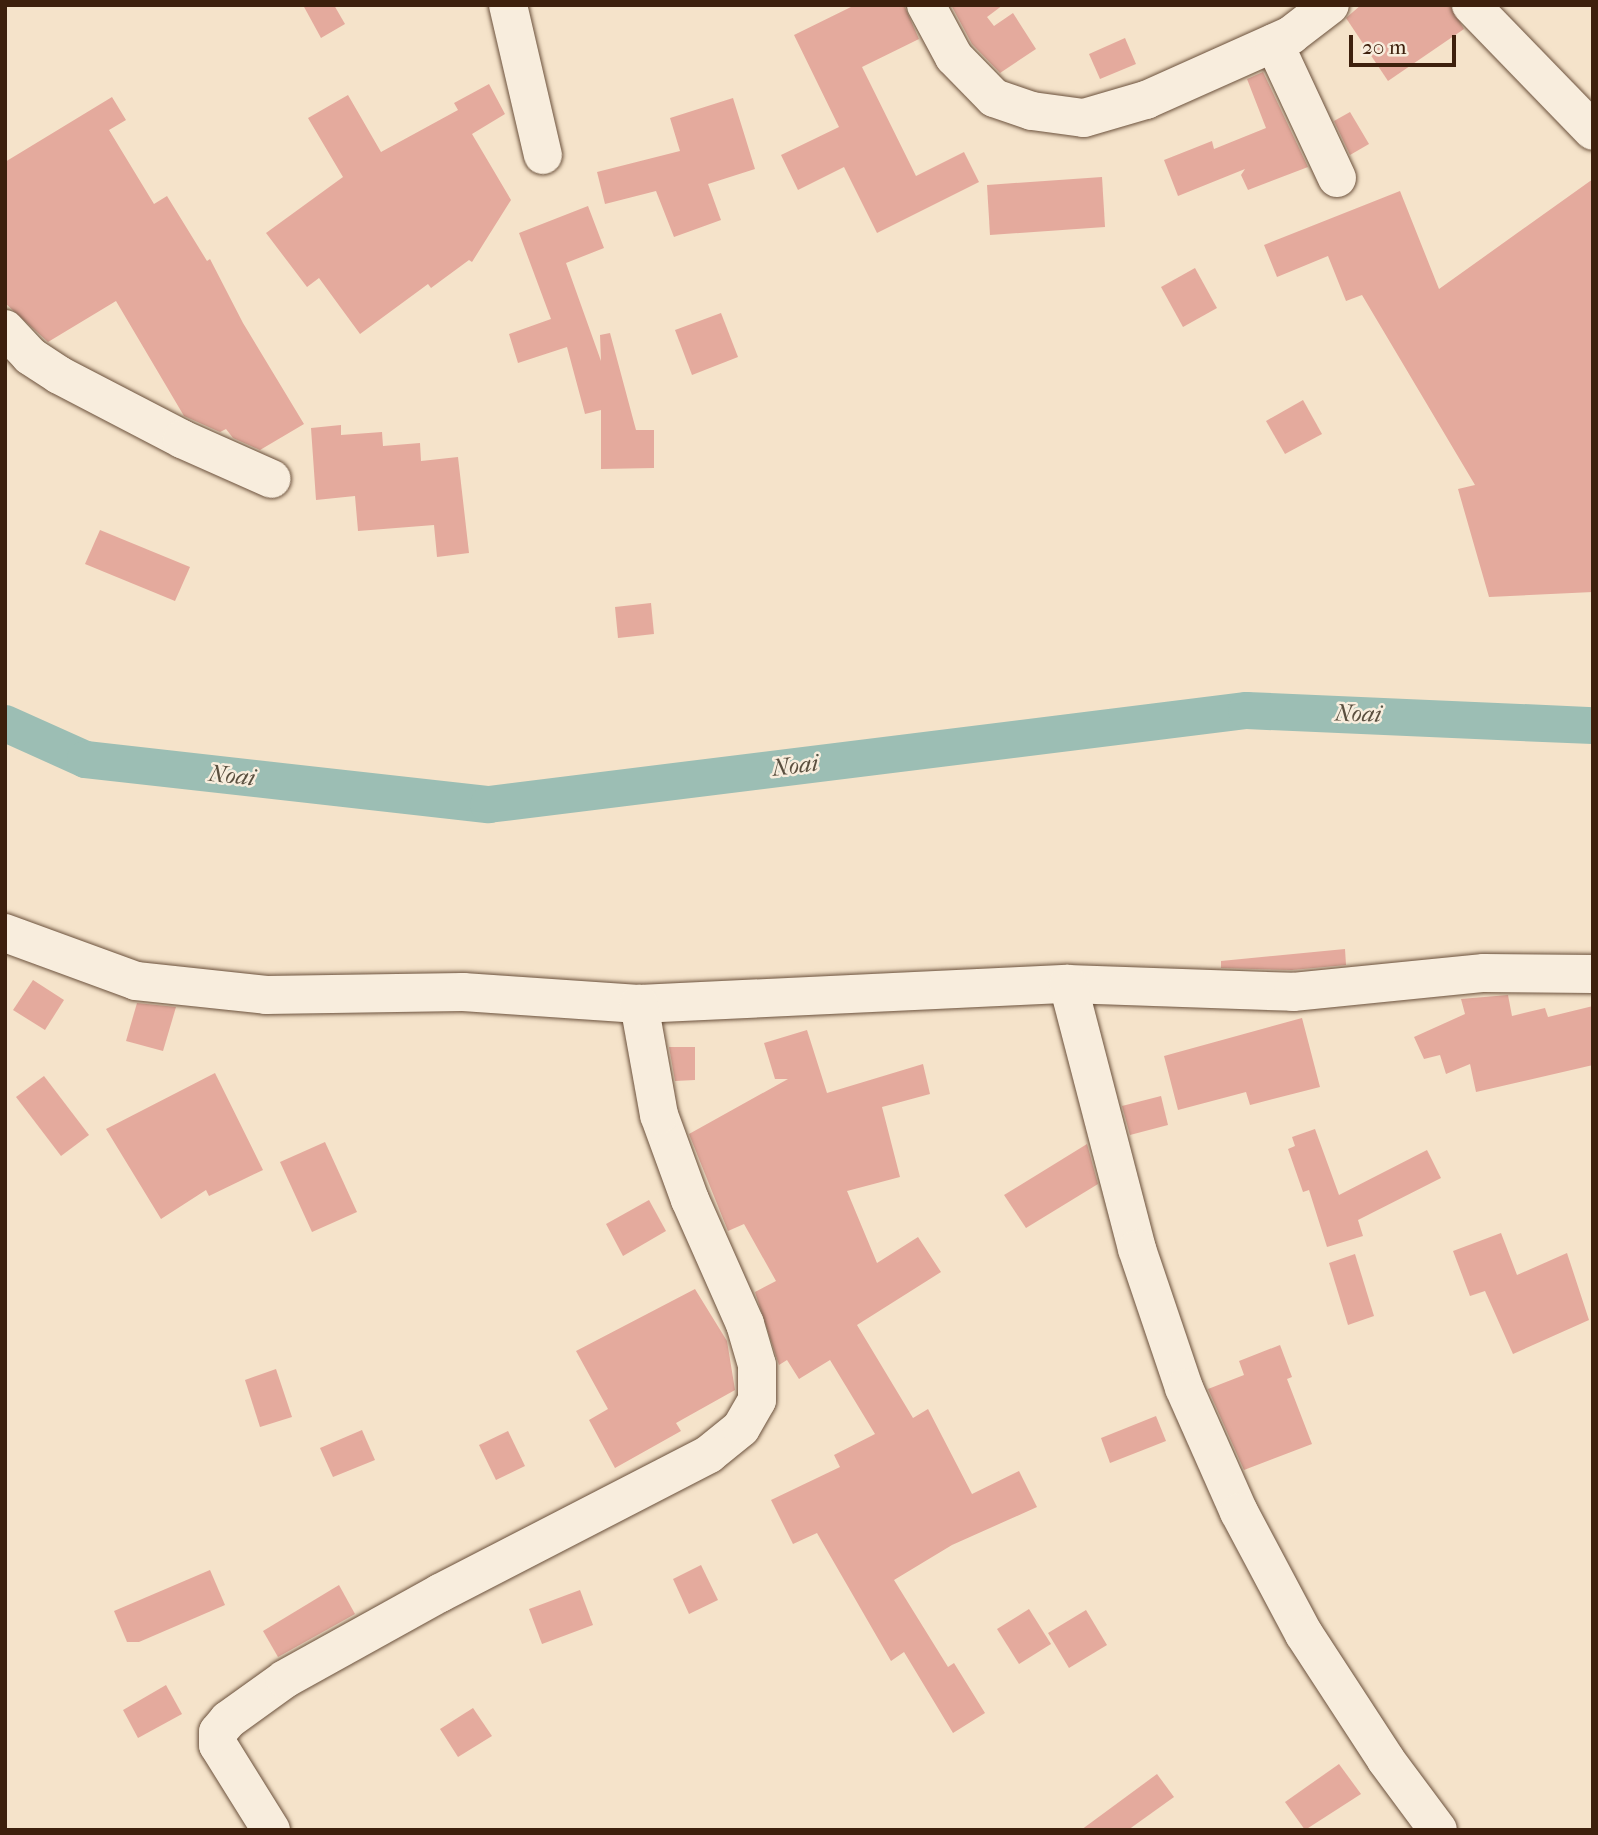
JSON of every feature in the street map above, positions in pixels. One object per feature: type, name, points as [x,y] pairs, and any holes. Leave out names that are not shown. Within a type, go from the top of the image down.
[{"type":"street","points":[[508,5],[543,155]]},
{"type":"street","points":[[926,5],[954,57],[994,98],[1032,111],[1084,118],[1146,100],[1274,43],[1330,5]]},
{"type":"street","points":[[1471,5],[1593,131]]},
{"type":"street","points":[[1274,43],[1337,178]]},
{"type":"street","points":[[5,329],[30,356],[59,375],[182,439],[272,479]]},
{"type":"street","points":[[5,933],[136,981],[266,995],[463,992],[639,1004],[1068,984],[1293,992],[1485,972],[1593,974]]},
{"type":"street","points":[[1068,984],[1137,1250],[1189,1400],[1239,1512],[1304,1634],[1386,1760],[1438,1830]]},
{"type":"street","points":[[271,1830],[218,1745],[218,1732],[228,1720],[285,1679],[440,1593],[709,1454],[741,1428],[757,1400],[757,1365],[745,1324],[690,1200],[659,1115],[639,1004]]},
{"type":"building","points":[[303,5],[334,5],[345,24],[321,38]]},
{"type":"building","points":[[855,5],[904,5],[919,39],[862,67],[916,176],[964,152],[979,182],[877,233],[844,167],[798,190],[781,155],[839,127],[794,35]]},
{"type":"building","points":[[951,5],[1003,5],[987,17],[994,26],[1013,13],[1036,49],[1000,73],[972,44]]},
{"type":"building","points":[[1361,5],[1450,5],[1464,29],[1388,81],[1346,18]]},
{"type":"building","points":[[1125,38],[1136,64],[1100,79],[1089,54]]},
{"type":"building","points":[[1263,72],[1308,167],[1248,190],[1241,175],[1245,169],[1178,196],[1164,160],[1212,141],[1214,149],[1266,128],[1247,79]]},
{"type":"building","points":[[489,84],[505,114],[472,134],[511,200],[472,262],[469,260],[431,288],[428,284],[360,334],[319,278],[307,287],[266,233],[343,177],[308,118],[348,95],[381,152],[458,110],[454,103]]},
{"type":"building","points":[[112,97],[126,120],[109,130],[154,204],[167,196],[207,261],[210,259],[243,323],[304,424],[260,450],[233,438],[226,429],[220,432],[184,416],[116,301],[48,342],[5,303],[5,162]]},
{"type":"building","points":[[733,98],[755,169],[708,184],[721,220],[674,237],[656,191],[605,204],[597,172],[680,151],[670,118]]},
{"type":"building","points":[[1350,112],[1369,144],[1350,155],[1334,121]]},
{"type":"building","points":[[1102,177],[1105,227],[990,235],[987,185]]},
{"type":"building","points":[[1593,179],[1593,592],[1489,597],[1458,489],[1475,485],[1362,295],[1346,301],[1328,256],[1277,277],[1264,245],[1400,191],[1439,289]]},
{"type":"building","points":[[588,206],[604,248],[566,263],[601,361],[600,335],[610,333],[636,430],[654,430],[654,468],[601,469],[601,410],[585,414],[567,347],[518,363],[509,334],[551,319],[519,233]]},
{"type":"building","points":[[1195,268],[1217,308],[1183,327],[1161,287]]},
{"type":"building","points":[[721,313],[738,357],[692,375],[675,330]]},
{"type":"building","points":[[1303,400],[1322,434],[1285,454],[1266,421]]},
{"type":"building","points":[[341,425],[341,435],[382,432],[383,446],[420,443],[421,461],[458,457],[469,553],[437,557],[434,525],[358,531],[355,496],[316,500],[311,428]]},
{"type":"building","points":[[100,530],[190,567],[175,601],[85,564]]},
{"type":"building","points":[[651,603],[654,634],[618,638],[615,607]]},
{"type":"building","points":[[1345,949],[1346,965],[1292,970],[1221,968],[1221,961]]},
{"type":"building","points":[[33,980],[64,1000],[45,1030],[13,1010]]},
{"type":"building","points":[[1508,995],[1512,1016],[1545,1008],[1548,1017],[1593,1006],[1593,1065],[1476,1092],[1470,1064],[1446,1074],[1440,1055],[1424,1059],[1414,1037],[1465,1014],[1461,999]]},
{"type":"building","points":[[137,1003],[176,1007],[163,1051],[126,1041]]},
{"type":"building","points":[[1302,1018],[1320,1087],[1250,1105],[1246,1092],[1178,1110],[1164,1056]]},
{"type":"building","points":[[807,1030],[827,1093],[923,1064],[930,1094],[882,1107],[900,1177],[847,1191],[877,1263],[918,1237],[941,1272],[857,1325],[913,1418],[928,1409],[972,1494],[1019,1471],[1037,1507],[952,1545],[894,1580],[948,1667],[954,1663],[985,1713],[953,1733],[904,1652],[891,1661],[817,1533],[793,1544],[771,1500],[840,1467],[834,1455],[875,1434],[830,1360],[799,1379],[787,1360],[779,1365],[755,1292],[776,1281],[744,1224],[728,1231],[689,1134],[788,1079],[775,1079],[764,1043]]},
{"type":"building","points":[[669,1047],[695,1047],[695,1080],[675,1081]]},
{"type":"building","points":[[215,1073],[263,1170],[209,1196],[206,1190],[161,1219],[106,1129]]},
{"type":"building","points":[[44,1076],[89,1135],[61,1156],[16,1097]]},
{"type":"building","points":[[1161,1096],[1168,1125],[1130,1135],[1122,1106]]},
{"type":"building","points":[[1315,1129],[1339,1195],[1427,1150],[1441,1178],[1358,1220],[1363,1236],[1327,1247],[1309,1190],[1303,1192],[1288,1149],[1295,1146],[1292,1137]]},
{"type":"building","points":[[325,1142],[357,1212],[312,1232],[280,1162]]},
{"type":"building","points":[[1087,1144],[1098,1184],[1026,1228],[1004,1195]]},
{"type":"building","points":[[649,1200],[666,1231],[623,1256],[606,1224]]},
{"type":"building","points":[[1501,1233],[1517,1275],[1567,1253],[1589,1320],[1513,1354],[1485,1291],[1470,1296],[1453,1251]]},
{"type":"building","points":[[1355,1254],[1374,1316],[1348,1325],[1329,1263]]},
{"type":"building","points":[[695,1289],[727,1341],[735,1390],[676,1423],[681,1431],[615,1468],[589,1420],[608,1409],[576,1351]]},
{"type":"building","points":[[1280,1345],[1292,1377],[1287,1379],[1312,1444],[1244,1470],[1208,1389],[1244,1375],[1239,1361]]},
{"type":"building","points":[[276,1369],[292,1417],[260,1427],[245,1380]]},
{"type":"building","points":[[1156,1416],[1166,1441],[1110,1463],[1101,1438]]},
{"type":"building","points":[[362,1430],[375,1460],[333,1477],[320,1448]]},
{"type":"building","points":[[508,1431],[525,1466],[496,1480],[479,1445]]},
{"type":"building","points":[[701,1565],[718,1600],[689,1614],[673,1579]]},
{"type":"building","points":[[210,1570],[225,1605],[139,1642],[127,1642],[114,1611]]},
{"type":"building","points":[[339,1585],[355,1614],[278,1657],[263,1631]]},
{"type":"building","points":[[580,1590],[593,1625],[542,1644],[529,1609]]},
{"type":"building","points":[[1029,1609],[1051,1644],[1019,1664],[997,1629]]},
{"type":"building","points":[[1086,1610],[1107,1645],[1069,1668],[1048,1633]]},
{"type":"building","points":[[166,1685],[182,1714],[138,1738],[123,1710]]},
{"type":"building","points":[[473,1708],[492,1736],[458,1757],[440,1729]]},
{"type":"building","points":[[1339,1764],[1361,1794],[1305,1830],[1285,1802]]},
{"type":"building","points":[[1157,1774],[1174,1797],[1128,1830],[1081,1830]]},
{"type":"waterway","name":"Noai","points":[[5,723],[85,759],[488,804],[1246,710],[1593,725]]}]
